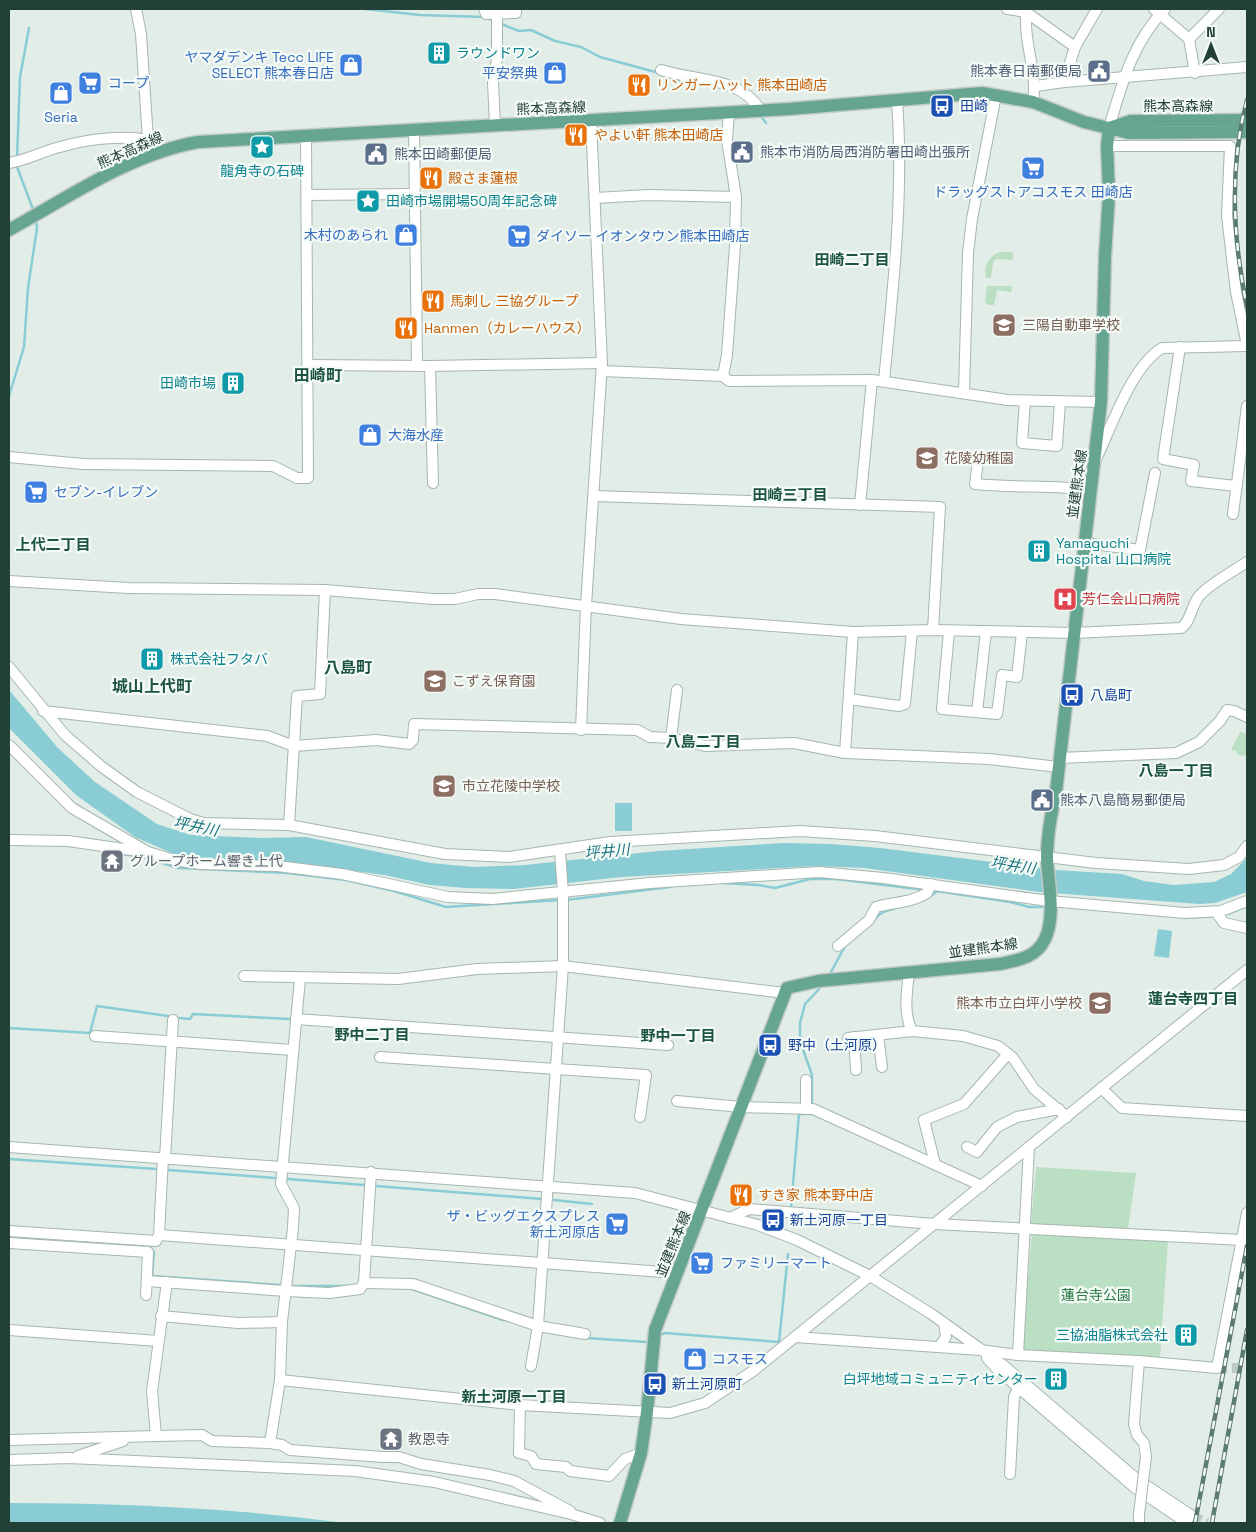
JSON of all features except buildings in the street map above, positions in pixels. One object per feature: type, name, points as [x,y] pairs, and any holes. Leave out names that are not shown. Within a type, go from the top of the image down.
[{"type":"main road","name":"熊本高森線","points":[[9,230],[135,161],[158,151],[198,142],[761,111],[982,94],[1033,102],[1084,122],[1129,133],[1247,132]]},
{"type":"main road","name":"熊本高森線","points":[[1109,128],[1131,121],[1247,120]]},
{"type":"main road","name":"並建熊本線","points":[[620,1523],[641,1453],[654,1336],[787,988],[809,982],[1000,964],[1026,958],[1037,949],[1045,938],[1049,899],[1047,856],[1049,826],[1102,402],[1104,256],[1109,194],[1106,146],[1109,128]]},
{"type":"street","points":[[136,9],[141,34],[148,140]]},
{"type":"street","points":[[484,9],[486,14],[498,15],[516,13],[516,9]]},
{"type":"street","points":[[1007,9],[1027,10],[1075,47]]},
{"type":"street","points":[[1189,39],[1219,9]]},
{"type":"street","points":[[1027,10],[1026,24],[1036,86],[1033,102]]},
{"type":"street","points":[[1064,82],[1075,47],[1092,10]]},
{"type":"street","points":[[1109,128],[1124,78],[1142,36],[1160,11],[1189,39],[1195,73]]},
{"type":"street","points":[[494,125],[493,82],[498,59],[498,15]]},
{"type":"street","points":[[1036,86],[1247,67]]},
{"type":"street","points":[[661,70],[690,78],[714,80],[744,91],[756,102],[761,111]]},
{"type":"street","points":[[964,392],[968,253],[974,210],[996,95]]},
{"type":"street","points":[[884,381],[898,225],[901,150],[898,101]]},
{"type":"street","points":[[723,376],[727,354],[735,256],[736,197],[727,140],[729,112]]},
{"type":"street","points":[[582,730],[586,605],[602,367],[591,121]]},
{"type":"street","points":[[414,129],[416,365]]},
{"type":"street","points":[[9,457],[83,464],[273,466],[297,478],[308,478],[306,135]]},
{"type":"street","points":[[9,163],[69,145],[133,137],[148,140],[158,151]]},
{"type":"street","points":[[1096,460],[1138,371],[1152,354],[1162,348],[1247,345],[1236,292],[1227,216],[1230,146],[1106,146]]},
{"type":"street","points":[[307,195],[415,194]]},
{"type":"street","points":[[594,198],[649,195],[736,197]]},
{"type":"street","points":[[1180,347],[1163,459],[1194,465],[1191,481],[1236,486]]},
{"type":"street","points":[[308,365],[602,367],[723,376],[729,381],[872,380],[1025,401],[1102,402]]},
{"type":"street","points":[[430,366],[433,483]]},
{"type":"street","points":[[860,505],[872,380]]},
{"type":"street","points":[[1025,401],[1022,443],[1057,446],[1060,402]]},
{"type":"street","points":[[1233,514],[1247,406]]},
{"type":"street","points":[[978,462],[975,484],[1016,488],[1056,486],[1092,490]]},
{"type":"street","points":[[1085,543],[1140,550],[1155,473]]},
{"type":"street","points":[[594,496],[940,508],[933,630]]},
{"type":"street","points":[[9,581],[128,588],[325,590],[433,599],[455,599],[478,594],[495,594],[681,619],[853,632],[933,630],[1074,633],[1181,628],[1185,626],[1195,601],[1201,593],[1247,562]]},
{"type":"street","points":[[289,825],[297,696],[320,694],[325,590]]},
{"type":"street","points":[[849,698],[899,706],[905,704],[912,631]]},
{"type":"street","points":[[949,631],[942,708],[997,714],[1002,676],[1017,677],[1022,632]]},
{"type":"street","points":[[845,753],[853,632]]},
{"type":"street","points":[[976,712],[986,632]]},
{"type":"street","points":[[9,667],[64,736],[102,767],[137,792],[168,810],[204,823],[289,825],[445,854],[471,857],[560,854],[610,842],[800,831],[837,832],[1096,863],[1189,869],[1212,868],[1224,865],[1239,857],[1247,846]]},
{"type":"street","points":[[671,738],[677,690]]},
{"type":"street","points":[[43,712],[267,736],[294,746],[376,740],[409,744],[412,740],[414,724],[637,730],[650,737],[671,738],[705,746],[794,743],[845,753],[1058,762],[1176,753],[1199,742],[1220,721],[1227,710],[1247,717]]},
{"type":"street","points":[[9,745],[72,808],[148,852]]},
{"type":"street","points":[[9,840],[68,841],[148,852],[174,860],[200,864],[277,866],[342,874],[448,897],[492,899],[563,890],[819,872],[1185,913],[1216,912],[1234,908],[1247,901]]},
{"type":"street","points":[[531,1366],[538,1326],[563,966],[563,890],[560,854]]},
{"type":"street","points":[[838,946],[869,920],[876,907],[898,905],[918,899],[928,893],[930,884]]},
{"type":"street","points":[[1216,912],[1224,923],[1247,928]]},
{"type":"street","points":[[244,976],[398,980],[477,968],[563,966],[784,993]]},
{"type":"street","points":[[280,1380],[520,1405],[647,1412],[670,1413],[705,1403],[753,1371],[1247,970]]},
{"type":"street","points":[[909,972],[906,997],[907,1022],[912,1031]]},
{"type":"street","points":[[270,1443],[280,1380],[282,1322],[292,1246],[294,1208],[281,1184],[300,978]]},
{"type":"street","points":[[296,1019],[668,1045]]},
{"type":"street","points":[[9,1242],[148,1252],[155,1248],[158,1238],[173,1020]]},
{"type":"street","points":[[856,1070],[851,1038],[912,1031],[982,1040],[998,1046],[1008,1054],[1034,1089],[1067,1117]]},
{"type":"street","points":[[878,1035],[882,1067]]},
{"type":"street","points":[[96,1036],[293,1050]]},
{"type":"street","points":[[935,1164],[924,1120],[964,1104],[1008,1054]]},
{"type":"street","points":[[380,1057],[646,1075],[640,1117]]},
{"type":"street","points":[[806,1080],[806,1109]]},
{"type":"street","points":[[1101,1088],[1122,1108],[1247,1116]]},
{"type":"street","points":[[677,1101],[741,1107],[806,1109],[834,1116],[982,1186]]},
{"type":"street","points":[[967,1147],[977,1152],[997,1127],[1017,1117],[1059,1109]]},
{"type":"street","points":[[9,1147],[635,1192],[758,1225],[796,1240],[870,1276],[944,1323],[1003,1365],[1138,1480],[1189,1520]]},
{"type":"street","points":[[1018,1355],[1029,1148]]},
{"type":"street","points":[[147,1281],[286,1291],[329,1292],[360,1290],[364,1283],[371,1172]]},
{"type":"street","points":[[730,1218],[749,1209],[934,1224],[1242,1240]]},
{"type":"street","points":[[795,1337],[980,1350],[1018,1355],[1139,1361],[1216,1368],[1247,1213]]},
{"type":"street","points":[[9,1231],[366,1250],[543,1262],[677,1274]]},
{"type":"street","points":[[146,1295],[148,1252]]},
{"type":"street","points":[[156,1436],[152,1391],[166,1282]]},
{"type":"street","points":[[364,1283],[413,1284],[538,1326],[585,1334]]},
{"type":"street","points":[[162,1316],[238,1323],[282,1322]]},
{"type":"street","points":[[939,1347],[946,1337],[944,1323]]},
{"type":"street","points":[[9,1330],[158,1341]]},
{"type":"street","points":[[980,1350],[1018,1388],[1134,1487],[1189,1520]]},
{"type":"street","points":[[1139,1361],[1134,1424],[1137,1435],[1144,1443],[1146,1458],[1139,1519]]},
{"type":"street","points":[[1010,1474],[1014,1396],[1018,1388]]},
{"type":"street","points":[[520,1405],[518,1453],[531,1456],[536,1464],[566,1467],[570,1471],[609,1476],[625,1459],[641,1453]]},
{"type":"street","points":[[9,1440],[202,1435],[212,1441],[270,1443],[282,1445],[290,1450],[382,1458],[398,1457],[421,1464],[490,1475],[514,1481],[570,1509],[572,1514]]},
{"type":"street","points":[[69,1458],[136,1437]]},
{"type":"street","points":[[12,1459],[69,1458],[355,1471],[434,1482],[572,1514],[600,1523]]},
{"type":"green space","points":[[1001,252],[1013,252],[1013,260],[996,259],[993,263],[991,278],[986,278],[985,269],[990,258]]},
{"type":"green space","points":[[987,286],[1012,287],[1011,292],[997,290],[994,305],[988,305],[985,302]]},
{"type":"green space","points":[[1240,732],[1247,734],[1247,756],[1237,755],[1237,751],[1231,750]]},
{"type":"green space","points":[[1036,1167],[1136,1173],[1128,1229],[1031,1224]]},
{"type":"green space","name":"蓮台寺公園","points":[[1032,1232],[1168,1240],[1160,1358],[1022,1350]]},
{"type":"water","name":"坪井川","points":[[9,690],[58,748],[95,782],[157,824],[191,835],[260,838],[306,837],[431,863],[473,867],[525,865],[658,851],[783,843],[831,844],[880,848],[1055,870],[1122,874],[1144,881],[1174,885],[1214,882],[1231,874],[1247,858],[1247,892],[1215,903],[1199,904],[1039,892],[864,868],[817,866],[621,877],[514,889],[465,888],[430,885],[384,875],[326,867],[190,861],[135,837],[76,795],[9,728]]},
{"type":"water","points":[[615,803],[632,803],[632,831],[615,831]]},
{"type":"water","points":[[1158,929],[1172,931],[1169,958],[1154,956]]},
{"type":"water","points":[[9,1503],[177,1507],[345,1523],[9,1523]]},
{"type":"waterway","points":[[365,9],[420,15],[485,17],[494,21]]},
{"type":"waterway","points":[[499,23],[519,31],[531,30],[555,41],[581,47],[600,57],[659,73]]},
{"type":"waterway","points":[[17,158],[20,77],[29,28]]},
{"type":"waterway","points":[[669,77],[688,83],[703,84]]},
{"type":"waterway","points":[[760,115],[766,123]]},
{"type":"waterway","points":[[16,164],[34,212]]},
{"type":"waterway","points":[[9,396],[24,347],[28,288],[37,228],[36,220]]},
{"type":"waterway","points":[[108,852],[137,856]]},
{"type":"waterway","points":[[143,857],[178,868],[287,873],[346,880],[394,891],[446,907],[561,900]]},
{"type":"waterway","points":[[723,883],[775,888],[810,879],[836,879],[925,890]]},
{"type":"waterway","points":[[566,900],[670,887]]},
{"type":"waterway","points":[[930,890],[1010,902],[1029,907],[1046,907]]},
{"type":"waterway","points":[[875,919],[887,911],[920,902],[937,891]]},
{"type":"waterway","points":[[1228,914],[1247,906]]},
{"type":"waterway","points":[[1185,918],[1215,916]]},
{"type":"waterway","points":[[830,974],[846,944]]},
{"type":"waterway","points":[[812,1103],[812,1075],[800,1041],[800,1023],[805,1004],[822,986]]},
{"type":"waterway","points":[[9,1028],[90,1033],[97,1006],[168,1016]]},
{"type":"waterway","points":[[180,1018],[190,1019],[193,1014],[290,1019]]},
{"type":"waterway","points":[[791,1208],[799,1114],[812,1114]]},
{"type":"waterway","points":[[9,1159],[156,1169]]},
{"type":"waterway","points":[[168,1170],[275,1178]]},
{"type":"waterway","points":[[288,1179],[364,1185]]},
{"type":"waterway","points":[[376,1186],[542,1199]]},
{"type":"waterway","points":[[554,1200],[592,1204]]},
{"type":"waterway","points":[[154,1252],[152,1276],[280,1285]]},
{"type":"waterway","points":[[660,1335],[665,1333],[779,1342],[788,1254]]},
{"type":"waterway","points":[[294,1286],[351,1286]]},
{"type":"waterway","points":[[409,1288],[503,1320]]},
{"type":"waterway","points":[[586,1338],[647,1342]]},
{"type":"tunnel","points":[[1217,1368],[1247,1368]]},
{"type":"tunnel","points":[[1192,1516],[1207,1523]]},
{"type":"railway","points":[[1247,100],[1241,125],[1235,177],[1236,230],[1247,307]]},
{"type":"railway","points":[[1195,1523],[1247,1246]]},
{"type":"railway","points":[[1212,1523],[1247,1330]]},
{"type":"place","name":"ラウンドワン","points":[[439,53]]},
{"type":"place","name":"ヤマダデンキ Tecc LIFE SELECT 熊本春日店","points":[[351,65]]},
{"type":"place","name":"熊本春日南郵便局","points":[[1099,71]]},
{"type":"place","name":"平安祭典","points":[[555,73]]},
{"type":"place","name":"コープ","points":[[90,83]]},
{"type":"place","name":"リンガーハット 熊本田崎店","points":[[639,85]]},
{"type":"place","name":"Seria","points":[[61,93]]},
{"type":"place","name":"田崎","points":[[942,106]]},
{"type":"place","name":"やよい軒 熊本田崎店","points":[[576,135]]},
{"type":"place","name":"龍角寺の石碑","points":[[262,147]]},
{"type":"place","name":"熊本市消防局西消防署田崎出張所","points":[[742,152]]},
{"type":"place","name":"熊本田崎郵便局","points":[[376,154]]},
{"type":"place","name":"ドラッグストアコスモス 田崎店","points":[[1033,168]]},
{"type":"place","name":"殿さま蓮根","points":[[431,178]]},
{"type":"place","name":"田崎市場開場50周年記念碑","points":[[368,201]]},
{"type":"place","name":"木村のあられ","points":[[406,235]]},
{"type":"place","name":"ダイソー イオンタウン熊本田崎店","points":[[519,236]]},
{"type":"place","name":"馬刺し 三協グループ","points":[[433,301]]},
{"type":"place","name":"三陽自動車学校","points":[[1004,325]]},
{"type":"place","name":"Hanmen（カレーハウス）","points":[[406,328]]},
{"type":"place","name":"田崎市場","points":[[233,383]]},
{"type":"place","name":"大海水産","points":[[370,435]]},
{"type":"place","name":"花陵幼稚園","points":[[927,458]]},
{"type":"place","name":"セブン-イレブン","points":[[36,492]]},
{"type":"place","name":"Yamaguchi Hospital 山口病院","points":[[1039,551]]},
{"type":"place","name":"芳仁会山口病院","points":[[1065,599]]},
{"type":"place","name":"株式会社フタバ","points":[[152,659]]},
{"type":"place","name":"こずえ保育園","points":[[435,681]]},
{"type":"place","name":"八島町","points":[[1072,695]]},
{"type":"place","name":"市立花陵中学校","points":[[444,786]]},
{"type":"place","name":"熊本八島簡易郵便局","points":[[1042,800]]},
{"type":"place","name":"グループホーム響き上代","points":[[112,861]]},
{"type":"place","name":"熊本市立白坪小学校","points":[[1100,1003]]},
{"type":"place","name":"野中（土河原）","points":[[770,1045]]},
{"type":"place","name":"すき家 熊本野中店","points":[[741,1195]]},
{"type":"place","name":"新土河原一丁目","points":[[773,1220]]},
{"type":"place","name":"ザ・ビッグエクスプレス 新土河原店","points":[[617,1224]]},
{"type":"place","name":"ファミリーマート","points":[[702,1263]]},
{"type":"place","name":"三協油脂株式会社","points":[[1186,1335]]},
{"type":"place","name":"コスモス","points":[[695,1359]]},
{"type":"place","name":"白坪地域コミュニティセンター","points":[[1056,1379]]},
{"type":"place","name":"新土河原町","points":[[655,1384]]},
{"type":"place","name":"教恩寺","points":[[391,1439]]},
{"type":"district","name":"田崎二丁目","points":[[852,259]]},
{"type":"district","name":"田崎町","points":[[318,375]]},
{"type":"district","name":"田崎三丁目","points":[[790,494]]},
{"type":"district","name":"上代二丁目","points":[[53,544]]},
{"type":"district","name":"八島町","points":[[348,667]]},
{"type":"district","name":"城山上代町","points":[[152,686]]},
{"type":"district","name":"八島二丁目","points":[[703,741]]},
{"type":"district","name":"八島一丁目","points":[[1176,770]]},
{"type":"district","name":"蓮台寺四丁目","points":[[1193,998]]},
{"type":"district","name":"野中二丁目","points":[[372,1034]]},
{"type":"district","name":"野中一丁目","points":[[678,1035]]},
{"type":"district","name":"新土河原一丁目","points":[[514,1396]]}]
